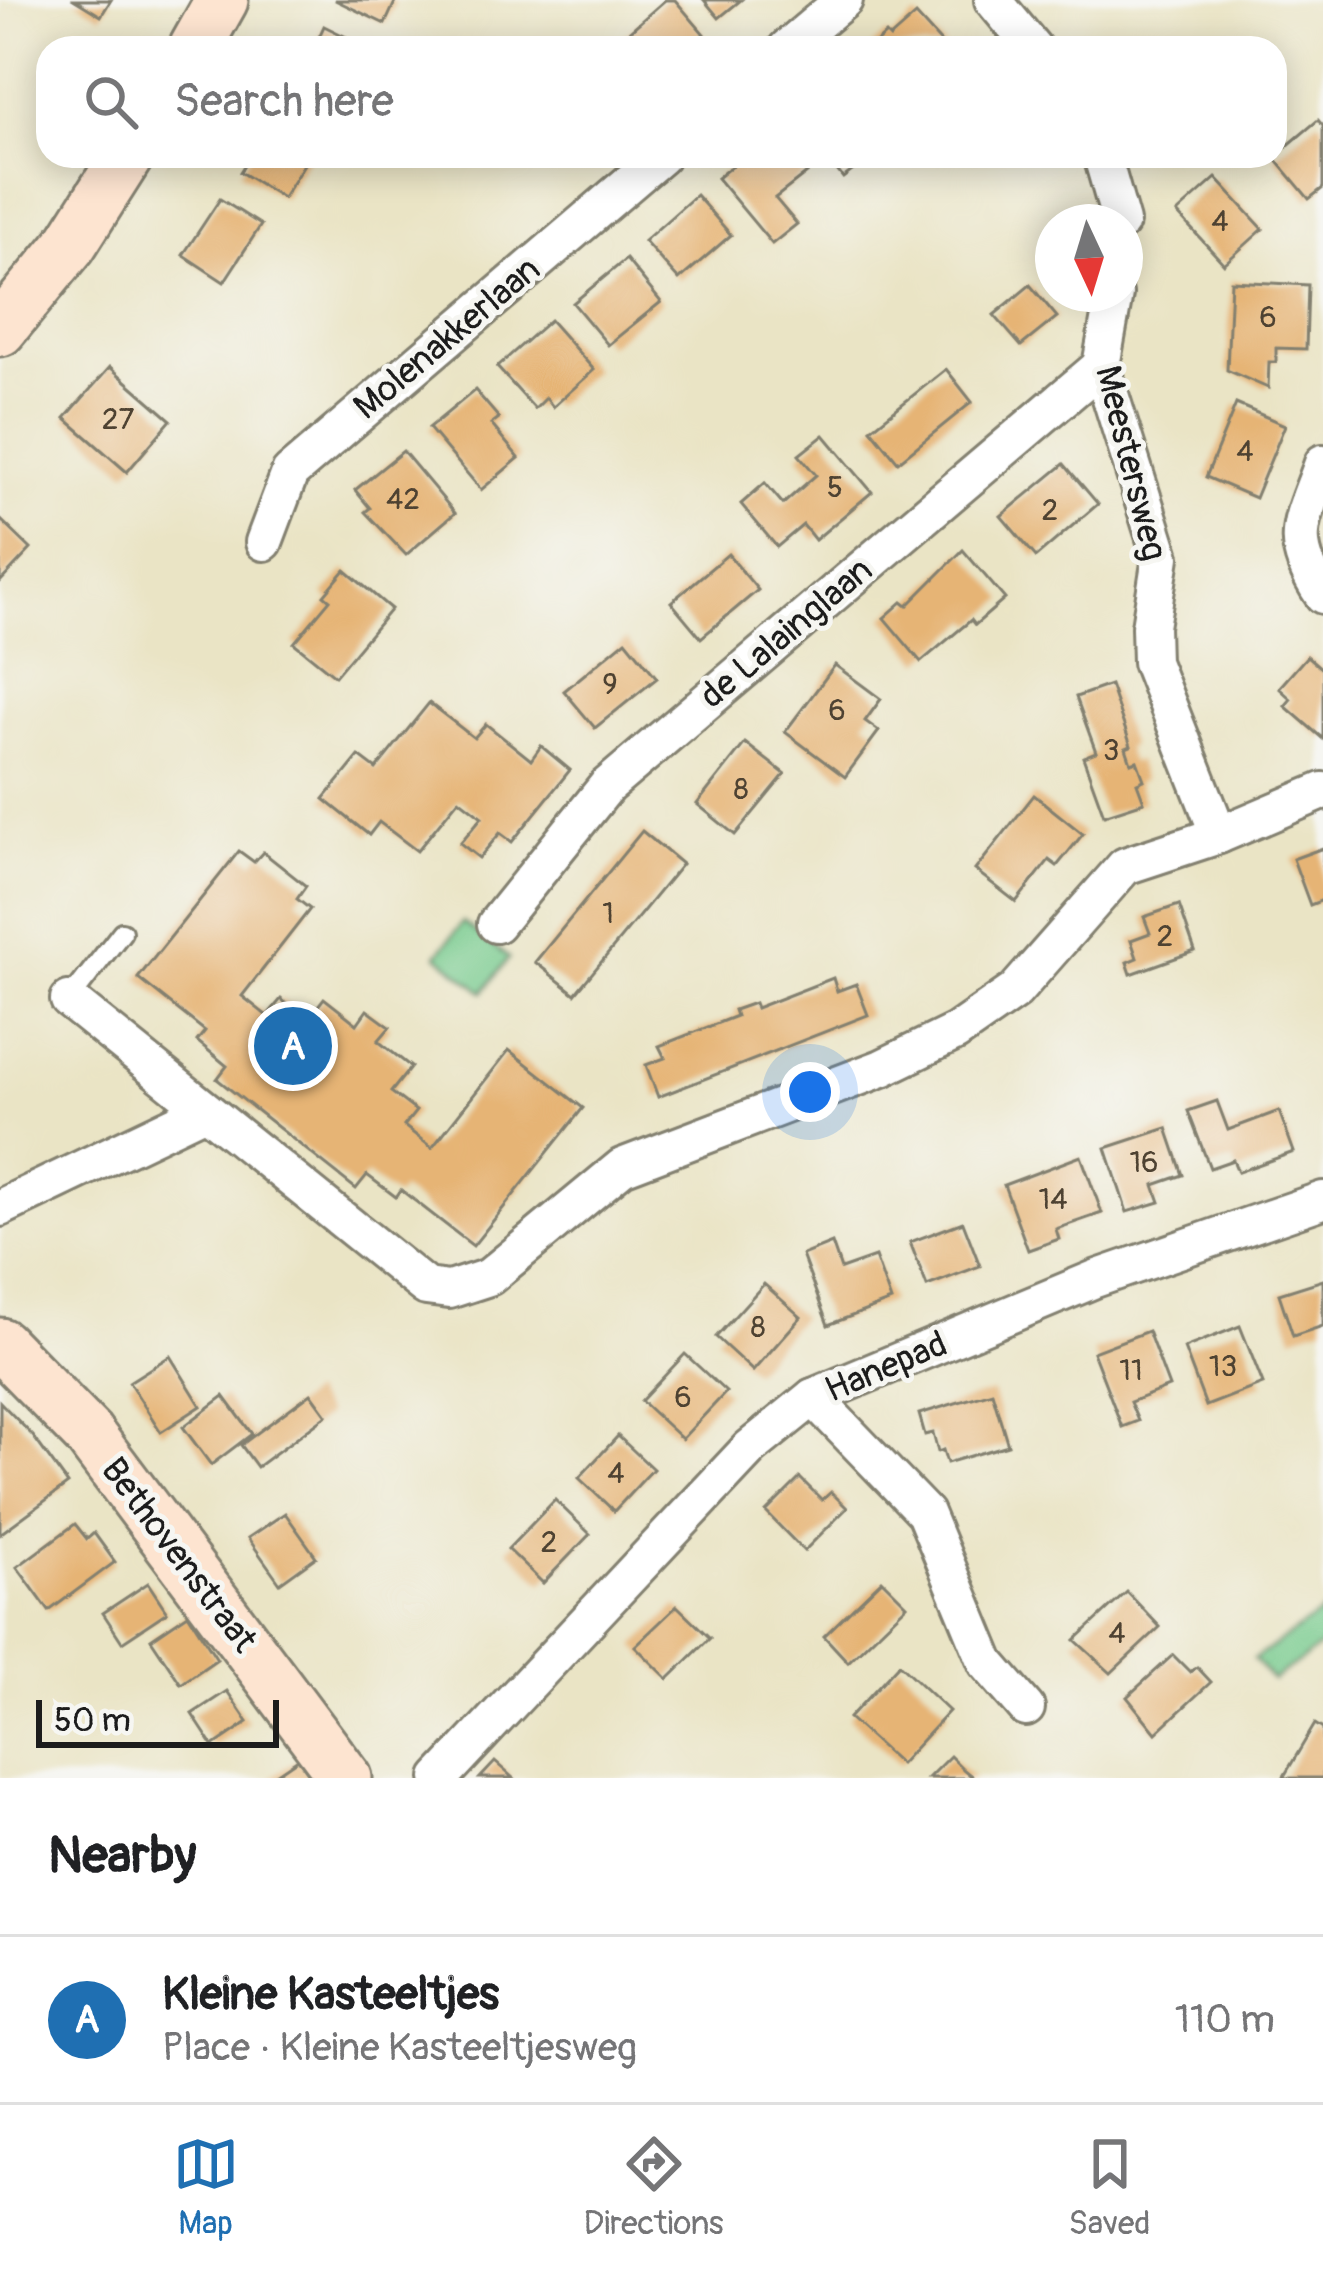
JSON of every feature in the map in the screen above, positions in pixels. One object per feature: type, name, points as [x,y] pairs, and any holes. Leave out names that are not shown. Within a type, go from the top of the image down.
[{"type":"main road","points":[[202,36],[222,0]]},
{"type":"main road","points":[[0,330],[71,244],[119,168]]},
{"type":"main road","name":"Bethovenstraat","points":[[0,1344],[88,1434],[346,1778]]},
{"type":"street","points":[[801,36],[844,0]]},
{"type":"street","points":[[992,0],[1023,36]]},
{"type":"street","name":"Molenakkerlaan","points":[[264,542],[290,472],[647,168]]},
{"type":"street","points":[[1105,168],[1116,204]]},
{"type":"street","name":"Meestersweg","points":[[1111,312],[1101,366],[1161,556],[1150,626],[1151,662],[1219,835]]},
{"type":"street","name":"de Lalainglaan","points":[[496,924],[607,786],[1101,366]]},
{"type":"street","points":[[1323,464],[1299,521],[1306,569],[1323,595]]},
{"type":"street","points":[[69,1000],[426,1288],[449,1290],[489,1277],[622,1167],[882,1068],[956,1032],[1016,991],[1125,866],[1219,835],[1323,791]]},
{"type":"street","points":[[0,1208],[206,1110]]},
{"type":"street","name":"Hanepad","points":[[440,1778],[750,1448],[812,1397],[1095,1279],[1323,1199]]},
{"type":"street","points":[[812,1397],[925,1513],[987,1663],[1026,1708]]},
{"type":"lane","points":[[69,1000],[122,932]]},
{"type":"green space","points":[[463,922],[509,958],[483,992],[437,955]]},
{"type":"green space","points":[[1323,1612],[1323,1645],[1272,1680],[1254,1659]]},
{"type":"building","points":[[75,0],[111,0],[101,16]]},
{"type":"building","points":[[335,0],[396,0],[385,24]]},
{"type":"building","points":[[665,0],[675,0],[704,34],[702,36],[624,36]]},
{"type":"building","points":[[704,0],[741,0],[719,18]]},
{"type":"building","points":[[916,15],[935,36],[892,36]]},
{"type":"building","points":[[324,26],[344,36],[319,36]]},
{"type":"building","points":[[1318,120],[1323,126],[1323,188],[1309,199],[1283,168],[1287,168],[1287,146]]},
{"type":"building","points":[[242,168],[302,168],[283,198],[240,172]]},
{"type":"building","points":[[729,168],[803,168],[807,173],[775,198],[797,224],[772,244],[717,178]]},
{"type":"building","points":[[835,168],[856,168],[843,178]]},
{"type":"building","points":[[1216,178],[1263,229],[1224,264],[1177,213]]},
{"type":"building","points":[[696,195],[731,235],[679,280],[644,241]]},
{"type":"building","points":[[220,199],[261,225],[224,282],[183,255]]},
{"type":"building","points":[[626,259],[661,302],[608,345],[573,303]]},
{"type":"building","points":[[1231,281],[1308,285],[1306,349],[1276,348],[1276,362],[1269,362],[1268,388],[1227,370]]},
{"type":"building","points":[[1030,285],[1035,291],[1035,312],[1053,312],[1057,317],[1021,346],[994,315]]},
{"type":"building","points":[[550,320],[594,370],[553,407],[546,398],[535,409],[497,367]]},
{"type":"building","points":[[110,367],[171,420],[127,472],[65,418]]},
{"type":"building","points":[[946,369],[972,402],[898,462],[871,429]]},
{"type":"building","points":[[475,390],[499,418],[491,424],[519,458],[481,490],[429,428]]},
{"type":"building","points":[[1236,404],[1285,425],[1255,498],[1206,477]]},
{"type":"building","points":[[824,435],[872,492],[815,540],[803,525],[777,547],[741,504],[765,483],[783,504],[816,475],[799,455]]},
{"type":"building","points":[[403,451],[455,513],[406,555],[365,512],[370,508],[355,490]]},
{"type":"building","points":[[1064,464],[1098,504],[1036,557],[1001,516]]},
{"type":"building","points":[[0,519],[31,549],[0,582]]},
{"type":"building","points":[[963,550],[1005,599],[975,625],[971,620],[921,662],[884,618],[902,602],[907,606]]},
{"type":"building","points":[[728,554],[758,590],[701,638],[671,602]]},
{"type":"building","points":[[345,570],[391,609],[335,676],[294,643],[330,600],[324,595]]},
{"type":"building","points":[[626,640],[657,678],[595,728],[564,691]]},
{"type":"building","points":[[1307,656],[1323,670],[1323,739],[1285,706],[1291,699],[1279,688]]},
{"type":"building","points":[[835,665],[881,699],[865,721],[879,731],[845,777],[785,732]]},
{"type":"building","points":[[1110,685],[1131,746],[1126,748],[1131,763],[1137,761],[1144,780],[1137,783],[1144,802],[1104,815],[1083,757],[1096,752],[1076,697]]},
{"type":"building","points":[[429,703],[474,738],[486,724],[531,760],[541,746],[570,770],[512,842],[500,833],[479,858],[460,843],[482,817],[459,799],[417,851],[379,822],[369,835],[324,799],[359,756],[376,769]]},
{"type":"building","points":[[745,743],[785,774],[735,835],[697,804]]},
{"type":"building","points":[[1034,795],[1083,834],[1057,866],[1049,860],[1016,902],[975,870]]},
{"type":"building","points":[[642,831],[682,864],[575,994],[535,962]]},
{"type":"building","points":[[1323,848],[1323,900],[1310,905],[1293,859]]},
{"type":"building","points":[[239,851],[254,862],[263,852],[306,886],[297,899],[310,909],[242,996],[267,1016],[281,999],[307,1020],[324,998],[357,1024],[367,1010],[390,1027],[378,1041],[411,1067],[391,1092],[416,1111],[404,1126],[432,1148],[509,1050],[583,1108],[473,1246],[401,1190],[396,1197],[367,1175],[356,1189],[217,1079],[227,1066],[197,1041],[205,1031],[138,978]]},
{"type":"building","points":[[1179,905],[1195,951],[1131,974],[1127,962],[1137,958],[1131,940],[1150,933],[1144,917]]},
{"type":"building","points":[[833,978],[837,991],[856,984],[868,1015],[658,1097],[646,1065],[665,1058],[659,1046],[736,1016],[734,1010],[754,1003],[756,1008]]},
{"type":"building","points":[[1217,1101],[1228,1130],[1279,1111],[1294,1152],[1238,1172],[1233,1160],[1210,1168],[1188,1111]]},
{"type":"building","points":[[1167,1128],[1183,1175],[1154,1185],[1160,1202],[1127,1212],[1106,1148]]},
{"type":"building","points":[[1081,1156],[1102,1213],[1056,1229],[1059,1239],[1028,1250],[1004,1185]]},
{"type":"building","points":[[963,1222],[980,1266],[927,1286],[910,1242]]},
{"type":"building","points":[[832,1243],[841,1269],[875,1257],[891,1301],[828,1325],[802,1255]]},
{"type":"building","points":[[1323,1280],[1323,1326],[1293,1336],[1279,1294]]},
{"type":"building","points":[[764,1284],[801,1317],[753,1371],[716,1337]]},
{"type":"building","points":[[1240,1326],[1263,1384],[1206,1406],[1184,1348]]},
{"type":"building","points":[[1148,1331],[1169,1387],[1130,1402],[1138,1421],[1122,1427],[1093,1352]]},
{"type":"building","points":[[685,1354],[726,1392],[682,1439],[641,1401]]},
{"type":"building","points":[[170,1356],[201,1406],[161,1432],[129,1382]]},
{"type":"building","points":[[992,1392],[1008,1445],[947,1463],[933,1433],[925,1435],[919,1414]]},
{"type":"building","points":[[311,1393],[327,1415],[257,1467],[241,1445]]},
{"type":"building","points":[[224,1396],[252,1434],[211,1465],[183,1427]]},
{"type":"building","points":[[0,1402],[33,1436],[68,1484],[0,1534]]},
{"type":"building","points":[[618,1436],[653,1469],[614,1511],[579,1478]]},
{"type":"building","points":[[800,1478],[822,1500],[831,1492],[847,1508],[804,1551],[766,1512]]},
{"type":"building","points":[[555,1500],[590,1534],[543,1583],[508,1549]]},
{"type":"building","points":[[285,1513],[316,1557],[280,1583],[248,1538]]},
{"type":"building","points":[[75,1524],[87,1539],[94,1533],[115,1562],[49,1611],[17,1567]]},
{"type":"building","points":[[882,1580],[907,1605],[848,1662],[824,1636]]},
{"type":"building","points":[[148,1583],[167,1612],[122,1642],[103,1613]]},
{"type":"building","points":[[1127,1592],[1160,1627],[1111,1673],[1075,1640]]},
{"type":"building","points":[[677,1606],[710,1638],[668,1679],[635,1646]]},
{"type":"building","points":[[188,1614],[217,1659],[181,1684],[151,1639]]},
{"type":"building","points":[[1173,1655],[1190,1672],[1197,1667],[1211,1682],[1156,1733],[1127,1697]]},
{"type":"building","points":[[899,1664],[949,1711],[900,1764],[849,1718]]},
{"type":"building","points":[[227,1691],[248,1722],[213,1746],[192,1714]]},
{"type":"building","points":[[1315,1724],[1323,1729],[1323,1778],[1283,1778]]},
{"type":"building","points":[[950,1756],[964,1770],[974,1778],[928,1778]]},
{"type":"building","points":[[298,1759],[312,1778],[270,1778]]},
{"type":"building","points":[[495,1762],[513,1778],[480,1778]]},
{"type":"place","name":"Kleine Kasteeltjes","points":[[293,1046]]}]
